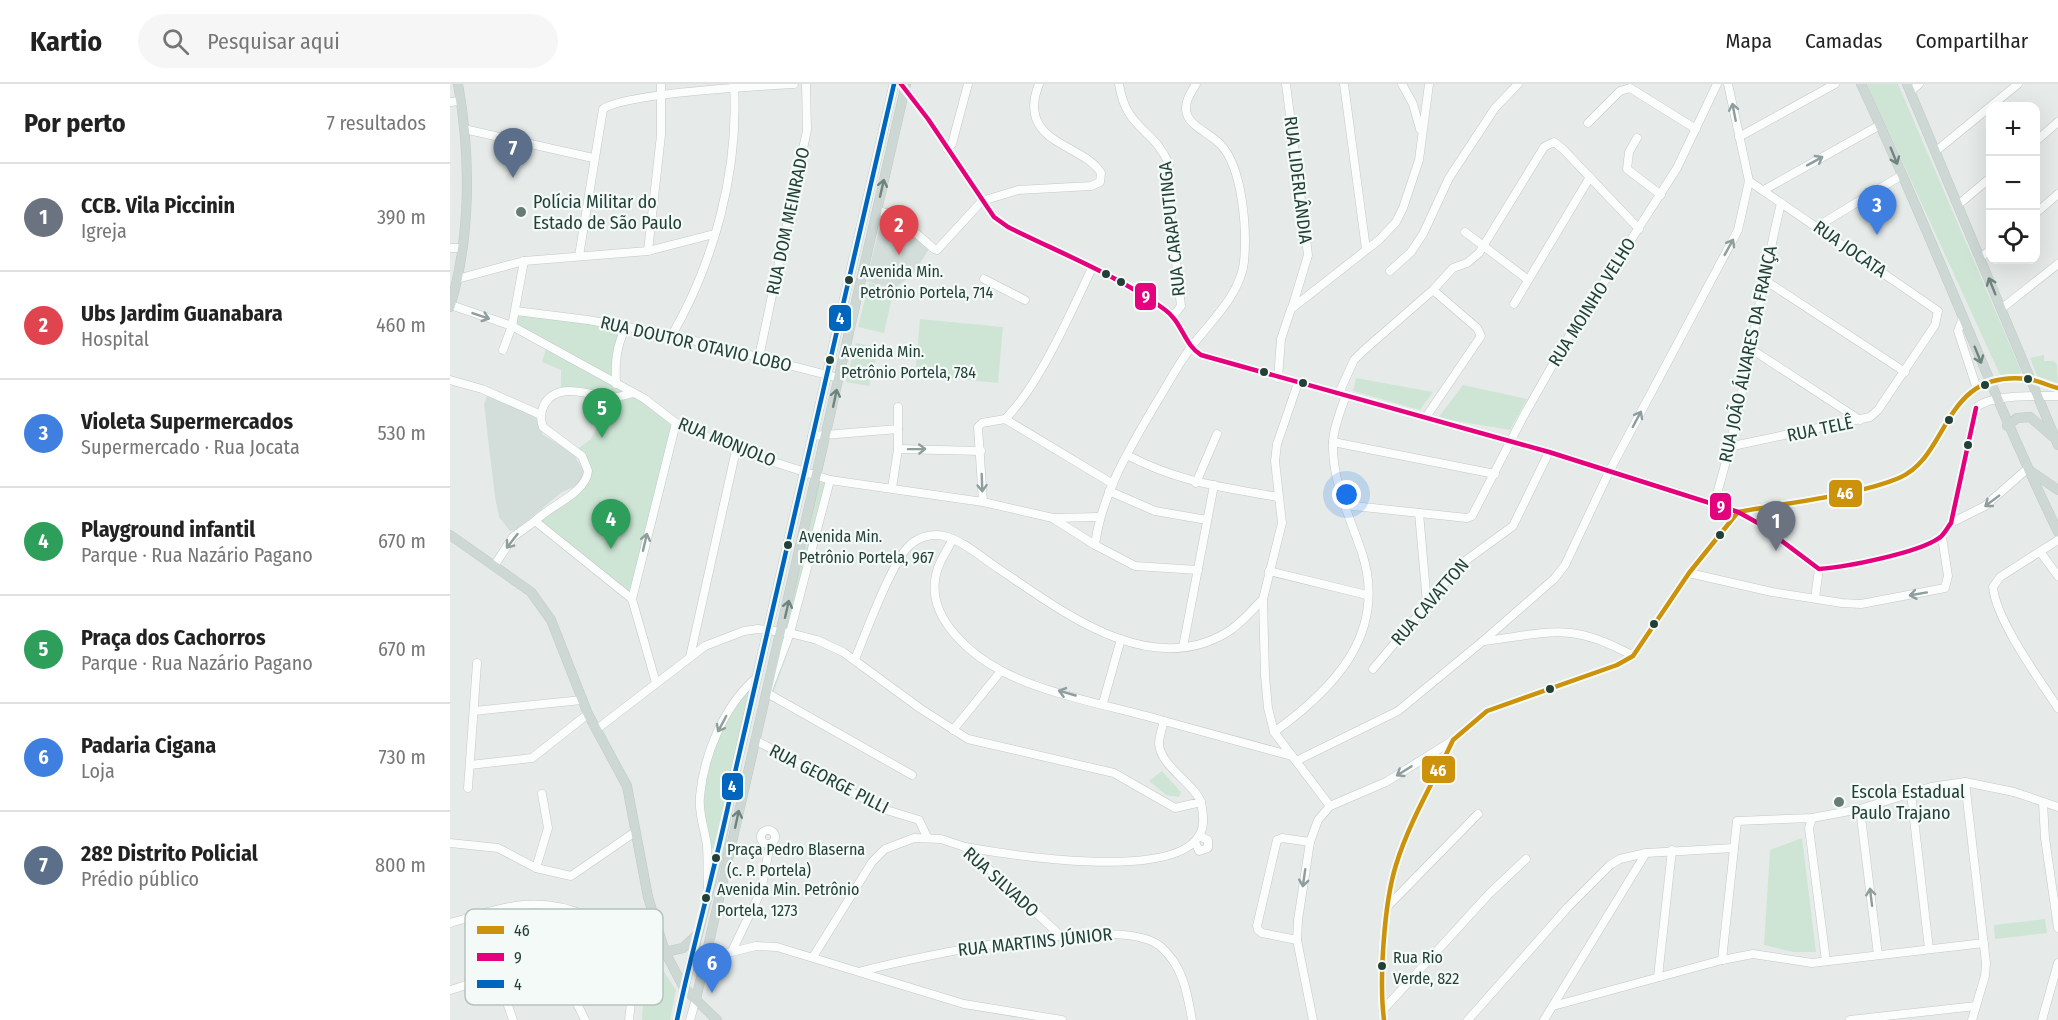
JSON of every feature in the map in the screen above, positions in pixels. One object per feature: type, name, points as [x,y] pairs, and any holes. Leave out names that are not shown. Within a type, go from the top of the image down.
[{"type":"main road","points":[[450,306],[457,279],[461,248],[467,174],[458,84]]},
{"type":"main road","points":[[1861,84],[1902,175],[2007,426],[2058,532]]},
{"type":"main road","points":[[696,999],[767,693],[786,633],[817,476],[877,210],[901,88]]},
{"type":"main road","points":[[684,988],[700,932],[708,888],[719,853],[756,678],[826,375],[901,88]]},
{"type":"main road","points":[[1909,88],[2057,442]]},
{"type":"main road","points":[[2007,426],[2017,418],[2030,417],[2057,442]]},
{"type":"main road","points":[[2027,469],[2058,490]]},
{"type":"main road","points":[[450,535],[531,592],[542,605],[557,634],[588,714],[627,786],[651,909]]},
{"type":"main road","points":[[666,952],[688,945],[700,932]]},
{"type":"main road","points":[[663,943],[684,988],[696,999],[706,1016],[717,1020]]},
{"type":"street","points":[[648,251],[661,135],[661,84]]},
{"type":"street","points":[[579,256],[593,158],[603,109],[612,105],[662,96],[734,86],[794,84]]},
{"type":"street","name":"RUA DOM MEINRADO","points":[[759,357],[807,130],[806,84]]},
{"type":"street","points":[[947,149],[952,144],[968,84]]},
{"type":"street","points":[[877,210],[899,218],[934,249],[940,248],[982,201],[1018,190],[1091,186],[1102,179],[1100,170],[1052,139],[1042,129],[1035,106],[1039,84]]},
{"type":"street","name":"RUA CARAPUTINGA","points":[[1119,84],[1121,98],[1131,120],[1158,143],[1169,164],[1166,175],[1180,306],[1173,316]]},
{"type":"street","points":[[1095,545],[1099,517],[1127,455],[1192,347],[1234,289],[1241,274],[1244,242],[1234,165],[1220,143],[1193,122],[1186,113],[1186,102],[1196,84]]},
{"type":"street","name":"RUA LIDERLÂNDIA","points":[[1278,378],[1282,332],[1308,255],[1286,84]]},
{"type":"street","points":[[1344,84],[1366,249]]},
{"type":"street","points":[[1402,84],[1413,104],[1422,134]]},
{"type":"street","points":[[1291,309],[1379,240],[1396,222],[1415,178],[1429,84]]},
{"type":"street","points":[[1390,271],[1411,252],[1423,234],[1454,169],[1495,108],[1518,84]]},
{"type":"street","name":"RUA MOINHO VELHO","points":[[1419,513],[1467,518],[1477,510],[1526,410],[1565,343],[1661,195],[1717,84]]},
{"type":"street","points":[[953,539],[935,578],[937,603],[952,631],[973,652],[1001,671],[1033,683],[1294,758],[1398,711],[1554,579],[1565,564],[1610,470],[1738,230],[1749,180],[1728,84]]},
{"type":"street","points":[[1739,137],[1836,84]]},
{"type":"street","points":[[1909,88],[1919,84]]},
{"type":"street","points":[[1936,151],[2018,84]]},
{"type":"street","points":[[672,335],[693,298],[714,234],[730,158],[734,86]]},
{"type":"street","points":[[901,88],[928,119],[994,217],[1008,227],[1092,268],[1173,316],[1192,347],[1202,355],[1549,452],[1738,512],[1758,523],[1819,569],[1885,556],[1930,543],[1942,537],[1951,523],[1976,408],[1980,404],[1996,400],[2058,396]]},
{"type":"street","points":[[1588,123],[1620,91],[1630,88],[1696,129]]},
{"type":"street","points":[[450,102],[461,101]]},
{"type":"street","points":[[2040,138],[2058,122]]},
{"type":"street","points":[[1764,190],[1880,125]]},
{"type":"street","points":[[464,129],[593,158]]},
{"type":"street","points":[[1637,138],[1629,152],[1627,169],[1631,175],[1661,195]]},
{"type":"street","points":[[1274,732],[1318,696],[1353,654],[1365,620],[1367,595],[1365,565],[1335,474],[1333,442],[1342,394],[1358,356],[1433,290],[1452,268],[1473,259],[1544,147],[1554,142],[1639,229]]},
{"type":"street","points":[[1818,226],[1902,175]]},
{"type":"street","points":[[1514,304],[1590,177]]},
{"type":"street","name":"RUA JOCATA","points":[[1749,180],[1938,311],[1935,325]]},
{"type":"street","points":[[1959,204],[1986,181]]},
{"type":"street","points":[[2039,210],[2058,194]]},
{"type":"street","name":"RUA JOÃO ÁLVARES DA FRANÇA","points":[[1714,504],[1751,349],[1763,279],[1781,203]]},
{"type":"street","points":[[1465,232],[1527,279]]},
{"type":"street","points":[[457,279],[524,261],[648,251],[714,234]]},
{"type":"street","points":[[450,248],[461,248]]},
{"type":"street","points":[[1980,258],[1986,253]]},
{"type":"street","points":[[503,350],[516,311],[524,261]]},
{"type":"street","points":[[2001,309],[2058,264]]},
{"type":"street","points":[[983,502],[978,428],[982,423],[1005,419],[1020,402],[1049,353],[1092,268]]},
{"type":"street","points":[[984,279],[1025,300]]},
{"type":"street","points":[[1763,279],[1905,372]]},
{"type":"street","points":[[1426,417],[1481,336],[1477,328],[1433,290]]},
{"type":"street","name":"RUA MONJOLO","points":[[450,306],[512,326],[633,393],[676,423],[736,450],[830,480],[983,502],[1053,518],[1099,517]]},
{"type":"street","name":"RUA DOUTOR OTAVIO LOBO","points":[[516,311],[672,335],[839,378]]},
{"type":"street","points":[[1963,318],[1958,331],[1977,389]]},
{"type":"street","name":"RUA TELÊ","points":[[1728,447],[1860,420],[1878,410],[1935,325]]},
{"type":"street","points":[[616,384],[615,361],[620,338],[626,327]]},
{"type":"street","points":[[1751,349],[1860,420]]},
{"type":"street","points":[[1312,1020],[1297,940],[1298,920],[1310,842],[1318,820],[1330,806],[1386,782],[1453,740],[1487,711],[1617,665],[1633,656],[1689,573],[1738,512],[1866,488],[1900,478],[1915,468],[1925,456],[1959,403],[1989,382],[2030,379],[2058,388]]},
{"type":"street","points":[[450,380],[482,389],[541,414]]},
{"type":"street","points":[[1298,383],[1277,444],[1275,461],[1282,523],[1263,599],[1265,676],[1268,708],[1274,732],[1330,806]]},
{"type":"street","points":[[494,566],[513,537],[550,506],[582,486],[588,471],[582,456],[576,450],[548,433],[543,427],[541,414],[546,402],[561,393],[578,391],[611,397],[633,393]]},
{"type":"street","points":[[1959,403],[1976,408]]},
{"type":"street","points":[[891,488],[898,449],[898,406]]},
{"type":"street","points":[[1005,419],[1111,487],[1155,511],[1207,520]]},
{"type":"street","points":[[656,683],[632,599],[676,423]]},
{"type":"street","points":[[812,436],[898,429]]},
{"type":"street","points":[[1196,483],[1217,434]]},
{"type":"street","points":[[1333,442],[1495,474]]},
{"type":"street","points":[[898,449],[981,451]]},
{"type":"street","points":[[690,657],[736,450]]},
{"type":"street","name":"RUA CAVATTON","points":[[1373,669],[1461,564],[1514,526],[1549,452]]},
{"type":"street","points":[[1127,455],[1161,472],[1196,483],[1278,497]]},
{"type":"street","points":[[1951,523],[1985,506],[2027,469]]},
{"type":"street","points":[[786,633],[830,480]]},
{"type":"street","points":[[1183,647],[1214,485]]},
{"type":"street","points":[[1344,505],[1419,513],[1427,603]]},
{"type":"street","points":[[1053,518],[1095,545],[1135,566],[1198,570]]},
{"type":"street","points":[[535,520],[632,599]]},
{"type":"street","points":[[855,659],[902,553],[921,538],[942,536],[953,539],[1054,605],[1121,639],[1158,648],[1203,643],[1228,632],[1263,599]]},
{"type":"street","points":[[1689,573],[1772,592],[1861,604],[1945,588],[1948,576],[1942,537]]},
{"type":"street","points":[[2058,540],[2000,577],[1995,582],[1994,591],[2016,640],[2058,708]]},
{"type":"street","points":[[2041,552],[2058,576]]},
{"type":"street","points":[[1815,598],[1819,569]]},
{"type":"street","points":[[1269,571],[1367,595]]},
{"type":"street","points":[[597,729],[705,646],[731,635],[758,629],[767,630],[831,645],[855,659],[952,730],[984,744],[1114,773],[1175,808],[1201,802]]},
{"type":"street","points":[[1483,641],[1549,631],[1568,631],[1597,638],[1633,656]]},
{"type":"street","points":[[1103,703],[1121,639]]},
{"type":"street","points":[[468,788],[477,663]]},
{"type":"street","points":[[952,730],[1001,671]]},
{"type":"street","points":[[708,888],[706,844],[700,796],[714,741],[740,694],[756,678]]},
{"type":"street","points":[[767,693],[912,775]]},
{"type":"street","points":[[474,711],[582,700]]},
{"type":"street","points":[[470,765],[532,758],[588,714]]},
{"type":"street","points":[[965,847],[1021,856],[1144,862],[1171,856],[1197,839],[1203,822],[1201,802],[1194,789],[1161,752],[1159,742],[1164,720]]},
{"type":"street","name":"RUA GEORGE PILLI","points":[[756,740],[883,808],[919,820],[927,837]]},
{"type":"street","points":[[1384,1020],[1382,988],[1388,906],[1396,863],[1453,740]]},
{"type":"street","points":[[1426,757],[1435,757],[1437,776]]},
{"type":"street","points":[[1965,782],[1984,943],[1985,976],[1972,1020]]},
{"type":"street","points":[[1722,960],[1735,824],[1739,820],[1812,818],[1860,809],[1911,793],[1965,782],[2014,792],[2058,807]]},
{"type":"street","points":[[1911,793],[1929,949]]},
{"type":"street","points":[[536,868],[548,828],[542,794]]},
{"type":"street","points":[[2043,803],[2045,838],[2058,928]]},
{"type":"street","points":[[1860,809],[1878,955]]},
{"type":"street","points":[[1388,906],[1478,814]]},
{"type":"street","points":[[1812,818],[1809,828],[1826,961]]},
{"type":"street","points":[[450,843],[498,848],[536,868],[571,876],[635,832]]},
{"type":"street","name":"RUA SILVADO","points":[[813,957],[872,862],[897,843],[927,837],[965,847],[1062,938]]},
{"type":"street","points":[[1297,940],[1257,930],[1277,840],[1282,838],[1310,842]]},
{"type":"street","points":[[706,844],[719,853],[730,853]]},
{"type":"street","points":[[734,949],[761,891],[770,844]]},
{"type":"street","points":[[1468,1020],[1600,873],[1620,859],[1672,850],[1734,848]]},
{"type":"street","points":[[1658,977],[1672,850]]},
{"type":"street","points":[[1544,1020],[1646,853]]},
{"type":"street","points":[[1383,1010],[1488,894],[1526,859]]},
{"type":"street","points":[[501,909],[512,906],[548,906],[559,909]]},
{"type":"street","points":[[450,923],[465,919]]},
{"type":"street","name":"RUA MARTINS JÚNIOR","points":[[862,971],[964,948],[1120,933],[1141,936],[1159,946],[1180,970],[1192,1020]]},
{"type":"street","points":[[1553,1005],[1722,960],[1753,954],[1800,963],[1984,943]]},
{"type":"street","points":[[707,958],[734,949],[767,946],[862,971],[964,1004],[1062,1020]]},
{"type":"street","points":[[2042,1020],[2058,963]]},
{"type":"street","points":[[450,990],[465,986]]},
{"type":"street","points":[[677,1020],[684,988]]},
{"type":"street","points":[[690,1020],[696,999]]},
{"type":"street","points":[[508,1005],[513,1020]]},
{"type":"street","points":[[577,1005],[585,1020]]},
{"type":"street","points":[[629,1020],[631,1005]]},
{"type":"street","points":[[1850,1020],[1976,1006]]},
{"type":"shaded area","points":[[883,215],[898,220],[929,249],[914,273],[894,289],[866,281]]},
{"type":"shaded area","points":[[488,394],[535,415],[543,435],[572,452],[584,471],[579,485],[562,492],[516,530],[510,531],[499,517],[484,404]]},
{"type":"green space","points":[[1867,84],[1898,84],[2022,373],[2001,377]]},
{"type":"green space","points":[[869,283],[894,289],[884,333],[858,327]]},
{"type":"green space","points":[[516,311],[626,327],[620,338],[616,384],[676,423],[632,599],[535,521],[575,492],[588,471],[576,450],[591,439],[611,397],[561,393],[561,370],[542,362],[547,346],[512,326]]},
{"type":"green space","points":[[920,319],[1003,327],[998,383],[915,375]]},
{"type":"green space","points":[[856,343],[879,347],[869,386],[846,382]]},
{"type":"green space","points":[[2044,355],[2044,361],[2054,361],[2057,364],[2058,388],[2039,381],[2030,358]]},
{"type":"green space","points":[[1356,378],[1433,392],[1420,410],[1353,391]]},
{"type":"green space","points":[[1463,385],[1527,399],[1510,430],[1438,418]]},
{"type":"green space","points":[[815,482],[829,483],[794,635],[773,694],[767,693]]},
{"type":"green space","points":[[756,678],[719,853],[707,844],[700,796],[720,728]]},
{"type":"green space","points":[[1162,771],[1181,792],[1179,797],[1166,795],[1149,781]]},
{"type":"green space","points":[[1802,838],[1816,952],[1793,952],[1764,945],[1770,850]]},
{"type":"green space","points":[[2045,919],[2047,933],[1995,939],[1994,925]]},
{"type":"green space","points":[[663,970],[676,990],[670,1020],[642,1020],[643,1005],[663,1005]]},
{"type":"transit line","name":"4","points":[[677,1020],[723,831],[894,84]]},
{"type":"transit line","name":"9","points":[[901,84],[928,119],[994,217],[1008,227],[1108,275],[1146,297],[1170,314],[1195,351],[1201,355],[1549,452],[1738,512],[1758,523],[1819,569],[1899,554],[1929,544],[1942,535],[1951,523],[1976,408]]},
{"type":"transit line","name":"46","points":[[1384,1020],[1382,985],[1384,942],[1392,881],[1401,849],[1453,740],[1487,711],[1617,665],[1633,656],[1689,573],[1738,512],[1862,490],[1899,478],[1916,467],[1929,452],[1950,416],[1978,387],[2000,379],[2028,379],[2058,388]]},
{"type":"place","name":"28º Distrito Policial","points":[[513,178]]},
{"type":"place","name":"Polícia Militar do Estado de São Paulo","points":[[521,212]]},
{"type":"place","name":"Violeta Supermercados","points":[[1877,235]]},
{"type":"place","name":"Ubs Jardim Guanabara","points":[[899,255]]},
{"type":"place","name":"Avenida Min. Petrônio Portela, 714","points":[[849,280]]},
{"type":"place","name":"Avenida Min. Petrônio Portela, 784","points":[[830,360]]},
{"type":"place","name":"Praça dos Cachorros","points":[[602,438]]},
{"type":"place","name":"Avenida Min. Petrônio Portela, 967","points":[[788,545]]},
{"type":"place","name":"Playground infantil","points":[[611,549]]},
{"type":"place","name":"CCB. Vila Piccinin","points":[[1776,551]]},
{"type":"place","name":"Escola Estadual Paulo Trajano","points":[[1839,802]]},
{"type":"place","name":"Praça Pedro Blaserna (c. P. Portela)","points":[[716,858]]},
{"type":"place","name":"Avenida Min. Petrônio Portela, 1273","points":[[706,898]]},
{"type":"place","name":"Rua Rio Verde, 822","points":[[1382,966]]},
{"type":"place","name":"Padaria Cigana","points":[[712,993]]}]
